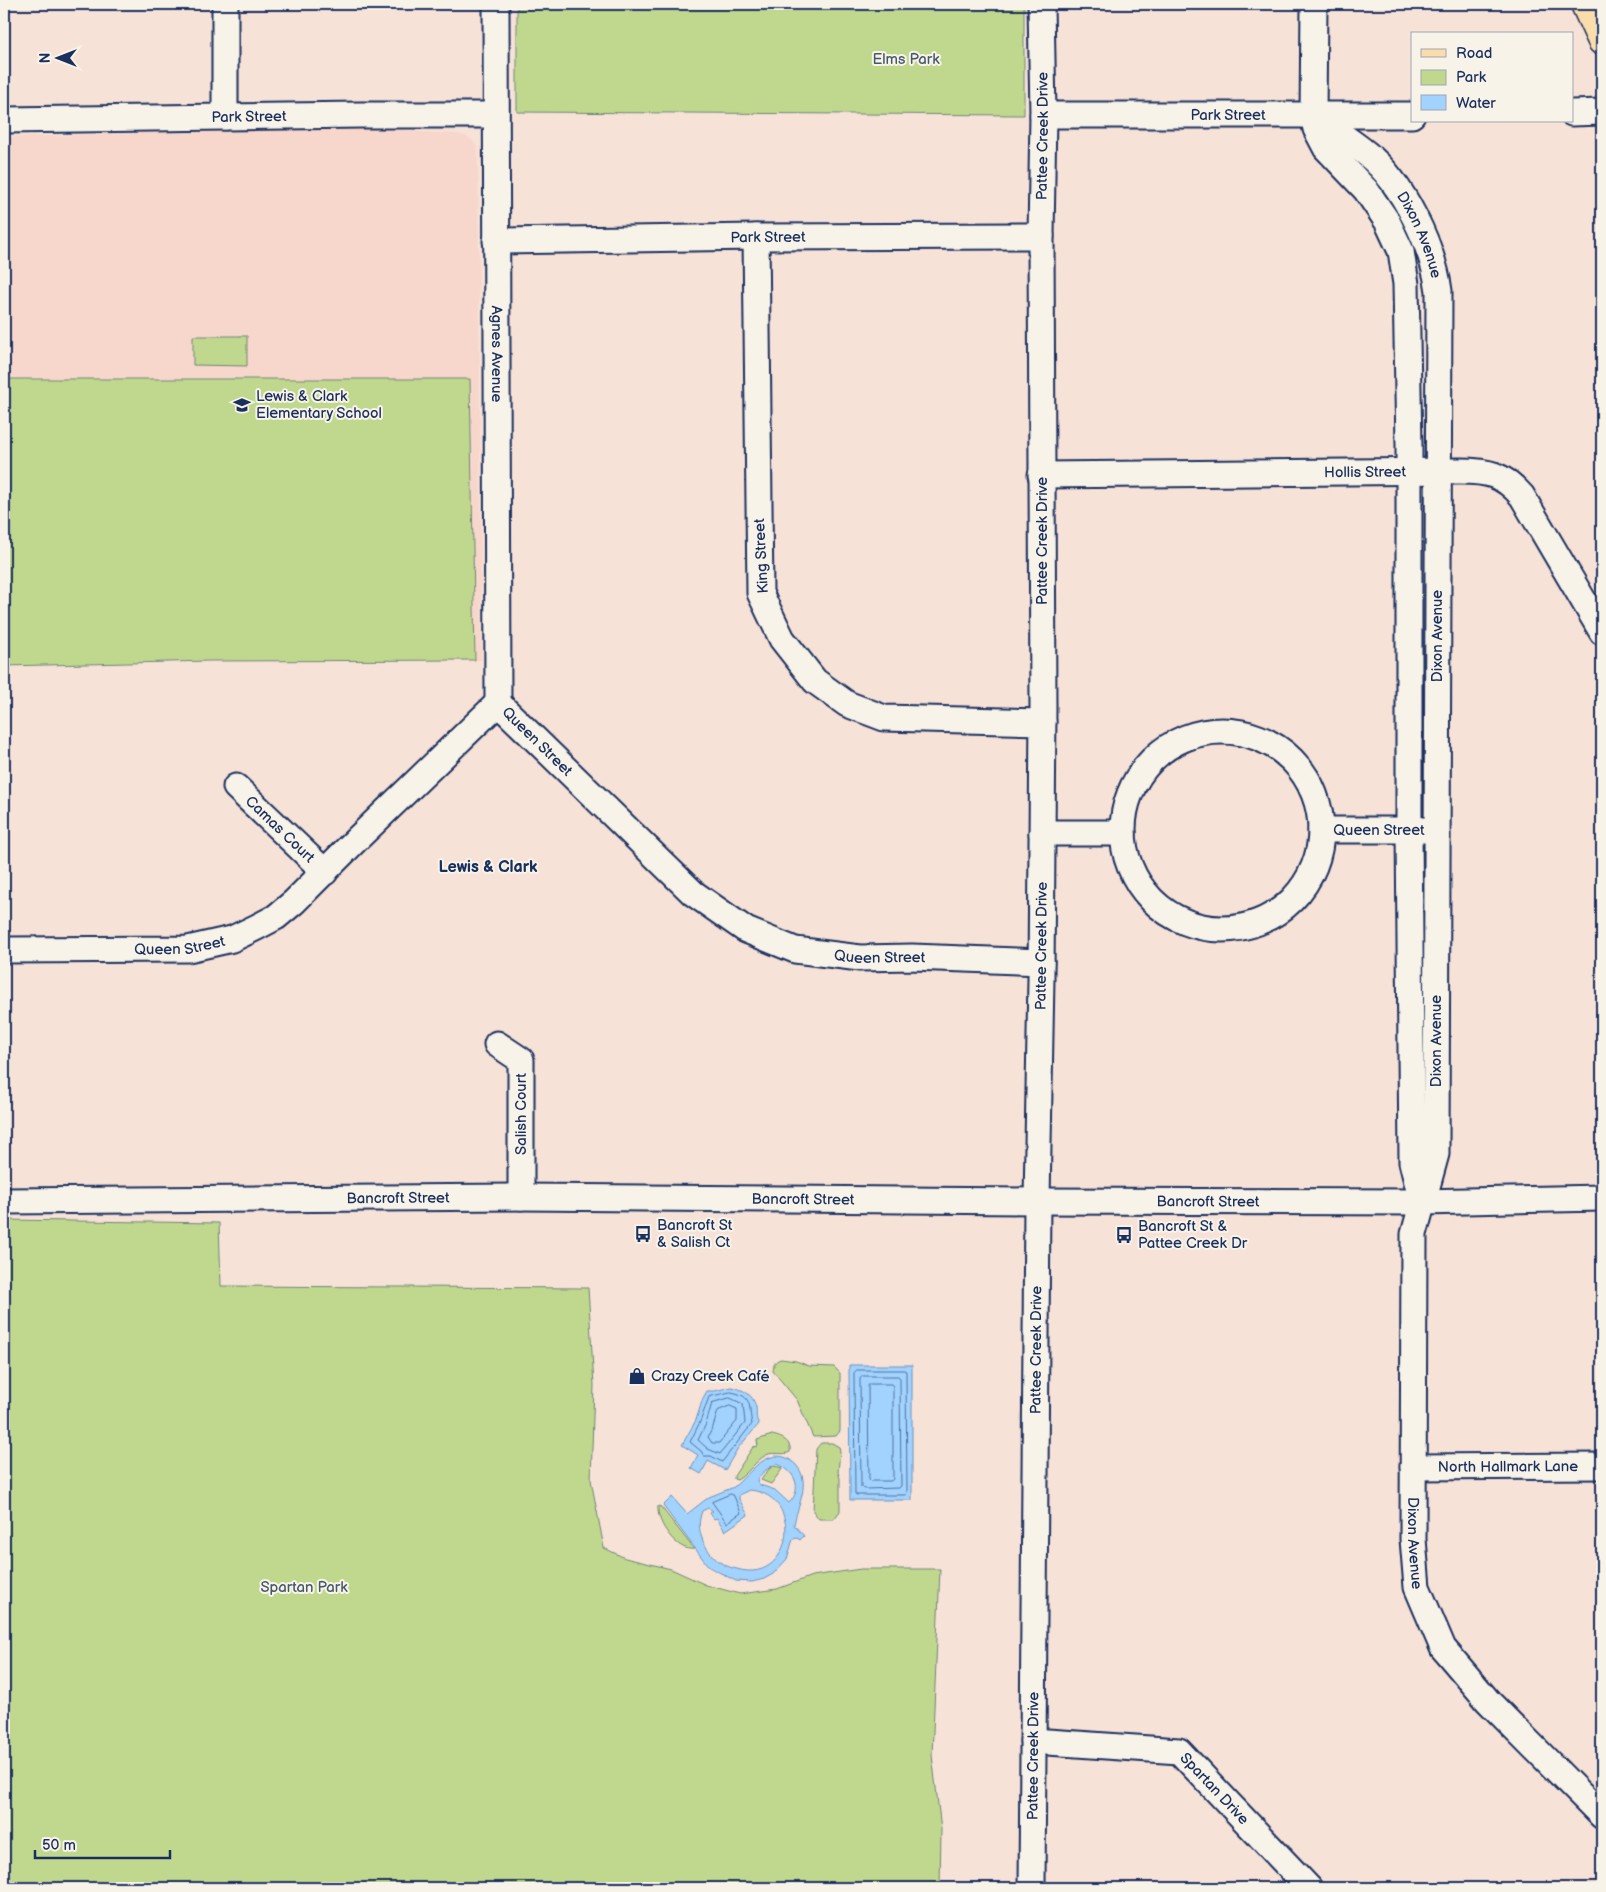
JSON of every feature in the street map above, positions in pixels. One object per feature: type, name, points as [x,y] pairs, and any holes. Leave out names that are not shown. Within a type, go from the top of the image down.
[{"type":"main road","points":[[1585,4],[1602,41]]},
{"type":"street","points":[[225,4],[225,117]]},
{"type":"street","name":"Agnes Avenue","points":[[496,4],[498,704]]},
{"type":"street","name":"Pattee Creek Drive","points":[[1032,1888],[1043,722],[1040,236],[1043,115],[1041,4]]},
{"type":"street","name":"Dixon Avenue","points":[[1314,4],[1313,116],[1316,129],[1320,139],[1334,158],[1366,190],[1387,221],[1401,251],[1408,305],[1412,1162],[1422,1202]]},
{"type":"street","points":[[1574,113],[1602,112]]},
{"type":"street","name":"Park Street","points":[[4,120],[495,115]]},
{"type":"street","name":"Park Street","points":[[1043,115],[1411,115]]},
{"type":"street","name":"Dixon Avenue","points":[[1313,116],[1368,154],[1398,188],[1431,254],[1437,274],[1439,291],[1436,1154],[1414,1234],[1415,1342],[1412,1539],[1417,1587],[1444,1648],[1488,1701],[1602,1816]]},
{"type":"street","name":"Park Street","points":[[496,241],[756,237],[1040,236]]},
{"type":"street","name":"King Street","points":[[756,237],[760,593],[782,639],[815,681],[847,704],[884,718],[1043,722]]},
{"type":"street","name":"Hollis Street","points":[[1041,476],[1409,471],[1478,471],[1492,473],[1504,478],[1522,496],[1602,632]]},
{"type":"street","name":"Queen Street","points":[[4,950],[188,949],[232,938],[276,918],[498,704],[693,893],[746,930],[794,950],[860,958],[912,957],[1041,962]]},
{"type":"street","name":"Queen Street","points":[[1218,731],[1240,733],[1260,739],[1278,748],[1289,758],[1304,775],[1311,787],[1319,809],[1321,830],[1320,846],[1315,863],[1303,888],[1293,900],[1276,914],[1263,921],[1243,928],[1229,930],[1194,926],[1176,919],[1155,904],[1142,889],[1132,872],[1123,834],[1125,810],[1131,792],[1149,764],[1164,750],[1185,738],[1218,731]]},
{"type":"street","name":"Camas Court","points":[[236,787],[324,872]]},
{"type":"street","name":"Queen Street","points":[[1321,830],[1437,829]]},
{"type":"street","points":[[1042,833],[1123,834]]},
{"type":"street","name":"Salish Court","points":[[498,1044],[521,1060],[521,1197]]},
{"type":"street","name":"Bancroft Street","points":[[4,1201],[521,1197],[1422,1202],[1602,1198]]},
{"type":"street","name":"North Hallmark Lane","points":[[1412,1466],[1602,1466]]},
{"type":"street","name":"Spartan Drive","points":[[1033,1741],[1179,1751],[1310,1888]]},
{"type":"shaded area","name":"Lewis & Clark Elementary School","points":[[351,127],[457,134],[466,136],[473,141],[478,149],[482,660],[210,661],[4,666],[4,137]]},
{"type":"green space","name":"Elms Park","points":[[517,4],[1024,4],[1024,115],[517,112]]},
{"type":"green space","points":[[193,336],[247,336],[247,366],[193,365]]},
{"type":"green space","points":[[4,379],[470,379],[475,660],[210,661],[4,666]]},
{"type":"green space","name":"Spartan Park","points":[[4,1220],[219,1223],[221,1286],[588,1288],[594,1385],[591,1480],[604,1548],[625,1558],[671,1569],[706,1585],[740,1594],[777,1589],[812,1576],[861,1569],[940,1569],[932,1755],[941,1829],[940,1888],[4,1888]]},
{"type":"green space","points":[[781,1359],[796,1361],[809,1366],[834,1367],[840,1373],[840,1431],[836,1436],[813,1437],[797,1400],[773,1371],[775,1363]]},
{"type":"green space","points":[[772,1435],[788,1442],[790,1452],[766,1455],[737,1480],[734,1479],[734,1476],[753,1447],[758,1446],[757,1440]]},
{"type":"green space","points":[[821,1443],[832,1443],[839,1447],[840,1451],[838,1472],[840,1478],[840,1511],[834,1519],[819,1519],[813,1511],[816,1449]]},
{"type":"green space","points":[[774,1466],[783,1468],[771,1484],[761,1480],[769,1469]]},
{"type":"green space","points":[[658,1506],[661,1507],[694,1549],[687,1549],[681,1546],[669,1535],[660,1520]]},
{"type":"water","points":[[849,1365],[912,1365],[912,1500],[850,1500]]},
{"type":"water","points":[[731,1387],[740,1389],[750,1395],[755,1402],[759,1424],[738,1448],[725,1470],[708,1461],[701,1474],[691,1468],[698,1455],[682,1445],[696,1420],[707,1391]]},
{"type":"water","points":[[781,1456],[796,1465],[801,1472],[803,1487],[794,1525],[804,1536],[800,1540],[797,1538],[793,1539],[787,1559],[773,1574],[752,1582],[736,1581],[709,1567],[663,1506],[672,1497],[687,1514],[709,1497],[734,1487],[758,1464],[766,1459]],"holes":[[[777,1464],[788,1471],[795,1480],[796,1491],[789,1503],[775,1490],[760,1485],[757,1481],[760,1475]],[[749,1490],[767,1495],[779,1506],[785,1521],[785,1537],[780,1553],[771,1564],[756,1571],[733,1568],[713,1557],[700,1534],[699,1523],[702,1511],[708,1508],[713,1511],[710,1513],[714,1519],[717,1518],[725,1531],[748,1515],[739,1499],[739,1495]]]},
{"type":"place","name":"Lewis & Clark Elementary School","points":[[242,405]]},
{"type":"place","name":"Bancroft St & Salish Ct","points":[[643,1234]]},
{"type":"place","name":"Bancroft St & Pattee Creek Dr","points":[[1124,1235]]},
{"type":"place","name":"Crazy Creek Café","points":[[637,1376]]},
{"type":"district","name":"Lewis & Clark","points":[[488,866]]}]
